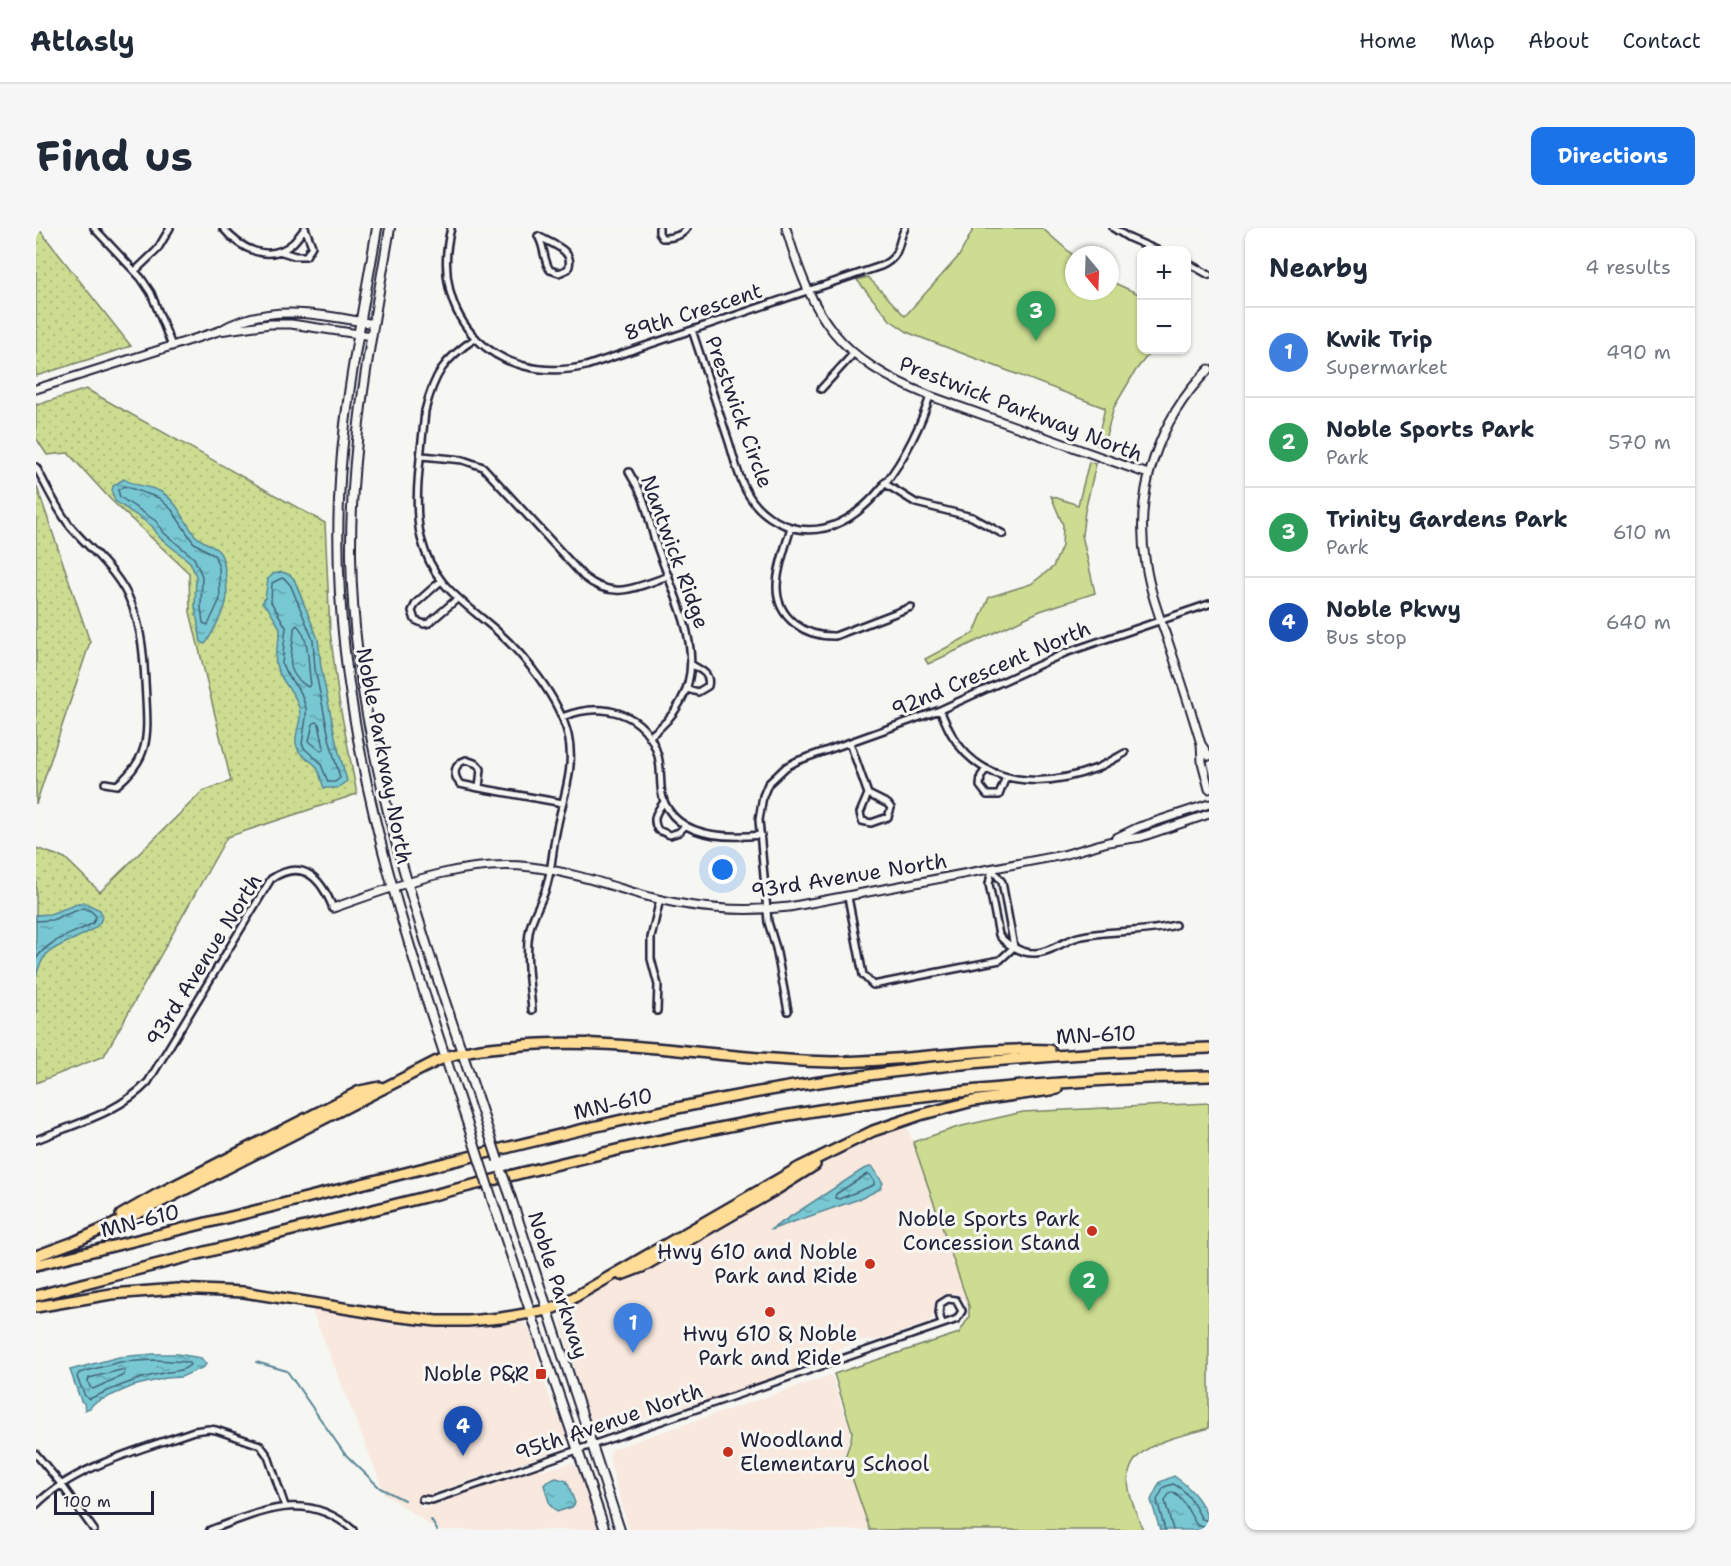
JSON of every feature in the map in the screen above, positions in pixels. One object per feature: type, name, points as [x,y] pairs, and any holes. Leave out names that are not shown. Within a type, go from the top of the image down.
[{"type":"highway","points":[[36,1256],[90,1235],[182,1191],[445,1057],[462,1052],[525,1045],[594,1043],[679,1049],[779,1060],[833,1062],[1002,1051],[1044,1050],[1097,1053]]},
{"type":"highway","name":"MN-610","points":[[36,1265],[536,1141],[677,1108],[795,1086],[980,1062],[1097,1053],[1209,1048]]},
{"type":"highway","points":[[36,1296],[587,1156],[711,1129],[818,1110],[928,1095],[1043,1084],[1209,1076]]},
{"type":"highway","points":[[36,1307],[111,1294],[199,1289],[276,1296],[425,1321],[479,1320],[548,1310],[800,1167],[895,1123],[973,1101],[1018,1093],[1163,1077]]},
{"type":"main road","name":"Noble Parkway North","points":[[377,228],[347,407],[341,465],[338,529],[339,592],[344,653],[353,713],[374,818],[392,888],[472,1137]]},
{"type":"main road","name":"Noble Parkway North","points":[[390,228],[357,428],[352,484],[352,595],[357,657],[370,736],[387,813],[406,883],[462,1052]]},
{"type":"main road","name":"Noble Parkway","points":[[462,1052],[620,1530]]},
{"type":"main road","name":"Noble Parkway","points":[[472,1137],[605,1530]]},
{"type":"street","points":[[94,228],[135,271],[151,293],[172,346]]},
{"type":"street","points":[[135,271],[157,250],[170,228]]},
{"type":"street","points":[[223,228],[237,244],[246,249],[256,252],[279,251],[301,258],[306,256],[312,246],[305,228]]},
{"type":"street","points":[[279,251],[294,242],[305,228]]},
{"type":"street","name":"89th Crescent","points":[[451,228],[447,243],[446,276],[456,307],[476,338],[488,350],[511,362],[535,370],[552,371],[586,366],[888,263],[898,252],[902,229]]},
{"type":"street","points":[[534,228],[538,236],[543,243],[546,264],[550,270],[559,273],[568,269],[570,260],[566,251],[538,236]]},
{"type":"street","points":[[659,228],[662,238],[681,234],[687,228]]},
{"type":"street","name":"Prestwick Parkway North","points":[[786,228],[807,291],[826,323],[854,353],[887,377],[930,396],[1149,474]]},
{"type":"street","points":[[1113,228],[1147,246]]},
{"type":"street","points":[[1191,265],[1209,275]]},
{"type":"street","points":[[219,331],[233,323],[273,313],[304,313],[374,324]]},
{"type":"street","points":[[36,389],[219,331],[280,324],[318,327],[372,336]]},
{"type":"street","name":"Prestwick Circle","points":[[692,330],[747,493],[766,515],[791,527],[813,530],[835,526],[859,511],[884,483],[905,453],[930,396]]},
{"type":"street","points":[[476,338],[455,352],[435,379],[425,411],[418,520],[425,553],[441,581],[457,599],[498,632],[517,651],[544,687],[562,717],[570,747],[571,762],[551,870],[546,889],[529,930],[527,943],[532,1010]]},
{"type":"street","points":[[821,389],[854,353]]},
{"type":"street","points":[[1209,369],[1189,391],[1166,426],[1149,474],[1144,505],[1144,553],[1150,584],[1201,744],[1202,762],[1209,789]]},
{"type":"street","points":[[422,456],[463,460],[483,467],[584,577],[602,588],[623,591],[669,576]]},
{"type":"street","points":[[36,467],[70,525],[111,568],[122,585],[131,603],[143,641],[147,723],[144,752],[129,776],[117,785],[105,783]]},
{"type":"street","name":"Nantwick Ridge","points":[[629,472],[643,497],[658,550],[690,639],[692,665],[687,689],[673,714],[649,737]]},
{"type":"street","points":[[884,483],[916,503],[972,517],[1003,534]]},
{"type":"street","points":[[791,527],[777,588],[784,611],[800,628],[823,636],[835,636],[911,607]]},
{"type":"street","points":[[441,581],[416,603],[412,611],[415,620],[424,624],[429,623],[457,599]]},
{"type":"street","name":"92nd Crescent North","points":[[760,835],[759,820],[763,796],[768,784],[786,766],[940,710],[1049,659],[1209,604]]},
{"type":"street","points":[[687,689],[698,692],[708,686],[709,682],[705,672],[692,665]]},
{"type":"street","points":[[562,717],[582,710],[607,710],[631,719],[649,737],[658,757],[660,787],[664,802],[673,816],[685,826],[710,833],[729,836],[760,835],[767,909],[788,1011]]},
{"type":"street","points":[[940,710],[952,735],[961,747],[986,769],[1006,777],[1028,781],[1059,777],[1097,768],[1125,753]]},
{"type":"street","points":[[850,743],[868,794],[860,813],[862,821],[871,823],[888,817],[891,808],[888,804],[868,794]]},
{"type":"street","points":[[1201,744],[1209,756]]},
{"type":"street","points":[[479,788],[481,769],[472,760],[460,762],[455,773],[460,784],[479,788],[563,803]]},
{"type":"street","points":[[986,769],[981,776],[980,786],[987,795],[999,795],[1006,777]]},
{"type":"street","points":[[664,802],[655,815],[654,821],[658,830],[670,835],[679,832],[685,826]]},
{"type":"street","name":"93rd Avenue North","points":[[1108,842],[1139,827],[1209,804]]},
{"type":"street","name":"93rd Avenue North","points":[[36,1140],[115,1107],[133,1096],[148,1082],[270,879],[289,870],[309,873],[324,887],[333,908],[441,873],[502,865],[551,870],[682,904],[720,909],[767,909],[848,897],[1063,855],[1108,842],[1141,837],[1209,814]]},
{"type":"street","points":[[992,869],[989,884],[999,935],[1003,941],[1023,951],[1036,954],[1077,937],[1113,932],[1157,930],[1175,926]]},
{"type":"street","points":[[992,869],[1002,882],[1014,947]]},
{"type":"street","points":[[848,897],[863,975],[873,985],[1000,960],[1014,947]]},
{"type":"street","points":[[657,1011],[658,985],[651,959],[651,938],[660,899]]},
{"type":"street","name":"95th Avenue North","points":[[422,1499],[432,1500],[957,1319],[961,1307],[956,1300],[948,1299],[940,1305],[939,1314],[942,1324]]},
{"type":"street","points":[[36,1505],[61,1484],[97,1466],[194,1431],[209,1429],[260,1444],[268,1456],[285,1506]]},
{"type":"street","points":[[36,1454],[94,1530]]},
{"type":"street","points":[[210,1530],[285,1506],[325,1511],[353,1530]]},
{"type":"shaded area","points":[[905,1124],[969,1306],[963,1298],[956,1293],[951,1293],[940,1297],[934,1303],[932,1318],[928,1323],[877,1340],[860,1341],[822,1355],[813,1363],[604,1433],[591,1429],[561,1322],[564,1311],[615,1281],[640,1272],[813,1169]]},
{"type":"shaded area","points":[[311,1307],[408,1326],[465,1327],[522,1322],[529,1329],[552,1404],[566,1428],[568,1437],[566,1444],[561,1449],[417,1499],[420,1506],[424,1508],[536,1469],[546,1470],[572,1463],[579,1470],[599,1530],[437,1530],[385,1494]]},
{"type":"shaded area","name":"Woodland Elementary School","points":[[831,1375],[850,1430],[844,1455],[869,1530],[629,1530],[609,1458],[612,1449]]},
{"type":"green space","points":[[36,228],[38,228],[131,346],[36,376]]},
{"type":"green space","points":[[974,228],[1042,228],[1065,248],[1065,300],[1119,300],[1119,285],[1137,293],[1137,354],[1149,354],[1136,370],[1114,407],[1103,447],[1096,445],[1105,408],[909,333],[890,320],[857,280],[868,277],[905,316],[959,256]]},
{"type":"green space","points":[[86,389],[325,523],[330,631],[339,701],[357,794],[227,837],[104,1056],[36,1083],[36,848],[65,858],[100,892],[203,791],[231,781],[190,612],[189,573],[111,500],[68,453],[47,455],[36,438],[36,402],[37,405]]},
{"type":"green space","points":[[1089,462],[1096,464],[1082,535],[1095,593],[1040,611],[928,664],[925,659],[974,633],[989,597],[1031,584],[1053,567],[1062,546],[1063,525],[1051,496],[1078,505]]},
{"type":"green space","points":[[36,484],[90,642],[36,804]]},
{"type":"green space","points":[[1209,1103],[1209,1428],[1154,1445],[1134,1462],[1129,1474],[1129,1489],[1143,1530],[870,1530],[845,1457],[852,1431],[834,1374],[959,1333],[969,1317],[969,1306],[913,1142],[958,1127],[1023,1112]]},
{"type":"water","points":[[124,479],[163,493],[177,507],[194,534],[218,550],[222,557],[226,577],[226,603],[205,644],[201,642],[195,607],[196,576],[190,562],[159,537],[152,526],[115,501],[113,486]]},
{"type":"water","points":[[282,572],[294,579],[318,639],[321,667],[336,741],[347,781],[337,788],[324,788],[316,766],[299,751],[296,737],[300,719],[299,707],[281,677],[275,660],[280,628],[268,608],[262,603],[268,579],[273,574]]},
{"type":"water","points":[[83,902],[100,910],[102,918],[92,930],[46,955],[36,977],[36,915],[50,914]]},
{"type":"water","points":[[872,1166],[883,1183],[880,1189],[862,1198],[770,1230],[862,1170]]},
{"type":"water","points":[[177,1354],[201,1358],[206,1364],[181,1377],[133,1386],[94,1403],[85,1410],[70,1370],[119,1357]]},
{"type":"water","points":[[1174,1476],[1187,1486],[1203,1506],[1209,1530],[1160,1530],[1151,1500],[1160,1482]]},
{"type":"water","points":[[556,1478],[567,1481],[575,1503],[572,1507],[557,1512],[550,1505],[544,1485]]},
{"type":"waterway","points":[[256,1362],[287,1371],[344,1453],[380,1488],[404,1500]]},
{"type":"waterway","points":[[431,1520],[437,1530]]},
{"type":"place","name":"Trinity Gardens Park","points":[[1036,341]]},
{"type":"place","name":"Noble Sports Park Concession Stand","points":[[1092,1231]]},
{"type":"place","name":"Hwy 610 and Noble Park and Ride","points":[[870,1264]]},
{"type":"place","name":"Noble Sports Park","points":[[1089,1311]]},
{"type":"place","name":"Hwy 610 & Noble Park and Ride","points":[[770,1312]]},
{"type":"place","name":"Kwik Trip","points":[[633,1353]]},
{"type":"place","name":"Noble P&R","points":[[541,1374]]},
{"type":"place","name":"Woodland Elementary School","points":[[728,1452]]},
{"type":"place","name":"Noble Pkwy","points":[[463,1456]]}]
